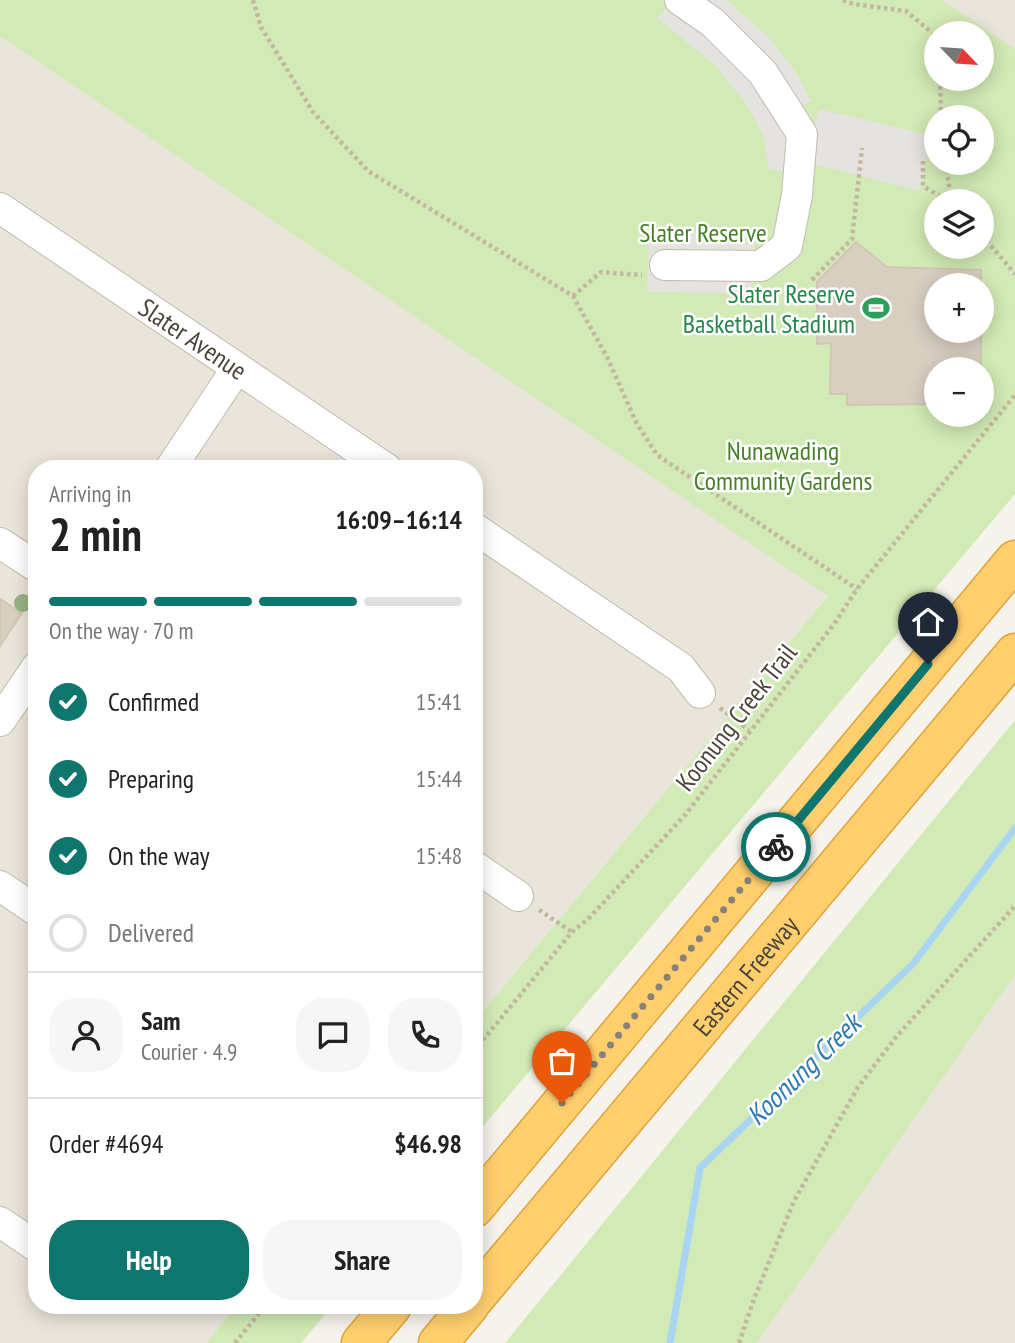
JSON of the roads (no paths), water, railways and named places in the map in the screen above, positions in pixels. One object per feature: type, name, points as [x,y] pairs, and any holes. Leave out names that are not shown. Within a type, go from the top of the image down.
[{"type":"highway","points":[[483,1197],[1015,561]]},
{"type":"highway","name":"Eastern Freeway","points":[[483,1288],[1015,653]]},
{"type":"highway","points":[[361,1343],[386,1314]]},
{"type":"highway","points":[[438,1343],[462,1314]]},
{"type":"street","points":[[665,265],[761,266],[787,246],[797,195],[802,134],[763,73],[712,22],[680,0]]},
{"type":"street","name":"Slater Avenue","points":[[0,208],[374,460]]},
{"type":"street","points":[[176,460],[237,368]]},
{"type":"street","points":[[483,534],[681,668],[700,693]]},
{"type":"street","points":[[0,543],[28,562]]},
{"type":"street","points":[[0,721],[28,680]]},
{"type":"street","points":[[483,872],[518,896]]},
{"type":"street","points":[[0,886],[28,905]]},
{"type":"street","points":[[0,1222],[28,1241]]},
{"type":"waterway","name":"Koonung Creek","points":[[670,1343],[700,1168],[913,964],[1015,828]]},
{"type":"place","name":"Slater Reserve Basketball Stadium","points":[[876,308]]},
{"type":"park label","name":"Slater Reserve","points":[[703,232]]},
{"type":"park label","name":"Nunawading Community Gardens","points":[[783,465]]}]
